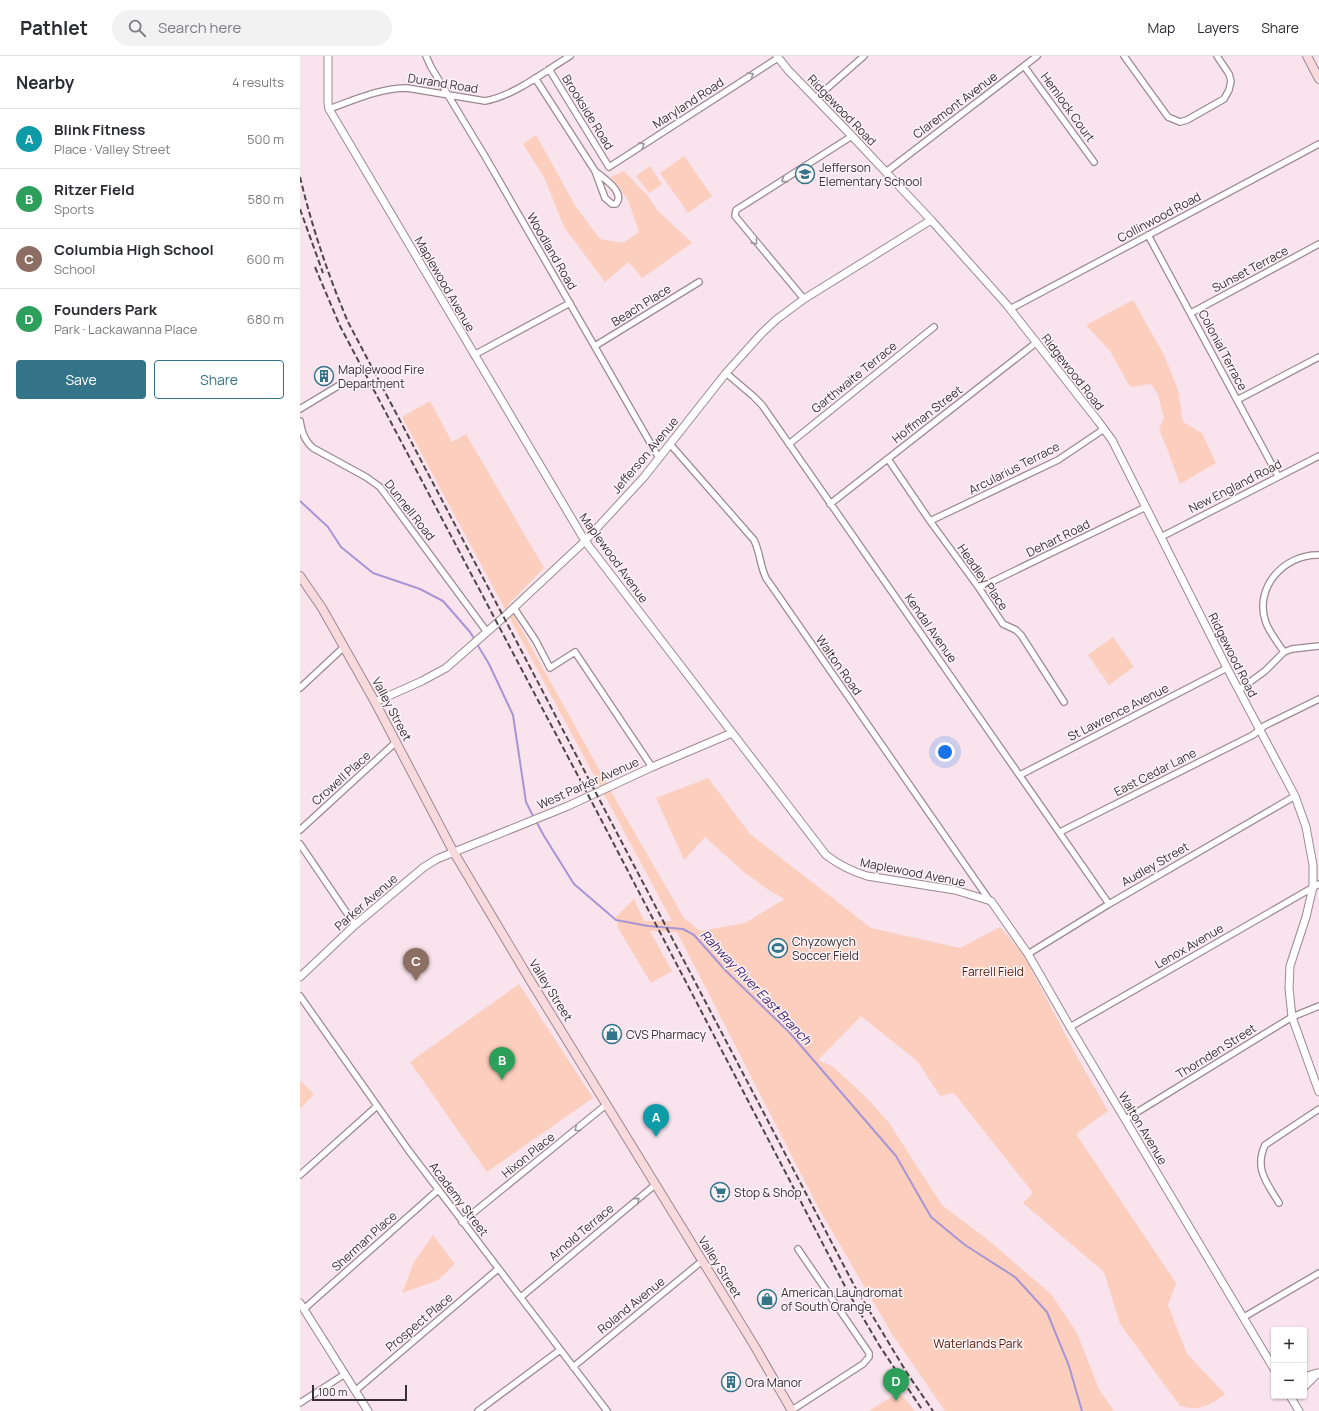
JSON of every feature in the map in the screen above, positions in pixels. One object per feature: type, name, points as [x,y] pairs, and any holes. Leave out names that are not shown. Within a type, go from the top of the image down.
[{"type":"main road","points":[[1307,56],[1319,78]]},
{"type":"main road","name":"Valley Street","points":[[300,576],[322,608],[375,702],[453,851],[530,980],[754,1345],[792,1410]]},
{"type":"street","name":"Maplewood Avenue","points":[[328,56],[329,109],[585,541],[826,855],[839,865],[853,872],[867,876],[956,890],[991,901]]},
{"type":"street","name":"Woodland Road","points":[[426,56],[659,458]]},
{"type":"street","name":"Durand Road","points":[[329,109],[381,91],[396,88],[408,88],[485,101],[494,99],[519,88],[570,56]]},
{"type":"street","points":[[816,98],[864,56]]},
{"type":"street","name":"Claremont Avenue","points":[[886,172],[1037,56]]},
{"type":"street","points":[[1124,56],[1168,117],[1180,122],[1187,120],[1224,99],[1229,90],[1231,81],[1229,74],[1217,56]]},
{"type":"street","name":"Ridgewood Road","points":[[778,57],[788,70],[931,220],[1010,309],[1112,440],[1227,668],[1295,796],[1309,837],[1316,886],[1290,970],[1289,988],[1292,1017],[1319,1092]]},
{"type":"street","name":"Maryland Road","points":[[609,167],[778,57]]},
{"type":"street","name":"Hemlock Court","points":[[1024,66],[1094,162]]},
{"type":"street","name":"Brookside Road","points":[[549,69],[609,167]]},
{"type":"street","points":[[535,78],[596,172],[605,198],[612,204],[616,204],[619,200],[619,196],[615,189],[596,172]]},
{"type":"street","points":[[804,299],[735,216],[736,210],[852,136]]},
{"type":"street","name":"Collinwood Road","points":[[1010,309],[1319,144]]},
{"type":"street","name":"Jefferson Avenue","points":[[375,702],[441,671],[514,608],[585,541],[644,477],[726,373],[777,318],[804,299],[931,220]]},
{"type":"street","name":"Colonial Terrace","points":[[1148,235],[1278,476]]},
{"type":"street","name":"Sunset Terrace","points":[[1191,313],[1319,244]]},
{"type":"street","name":"Beach Place","points":[[595,346],[699,282]]},
{"type":"street","points":[[474,355],[570,303]]},
{"type":"street","name":"Garthwaite Terrace","points":[[789,444],[934,327]]},
{"type":"street","name":"Hoffman Street","points":[[830,504],[1036,342]]},
{"type":"street","points":[[1237,400],[1319,357]]},
{"type":"street","name":"Kendal Avenue","points":[[726,373],[762,405],[1109,904]]},
{"type":"street","points":[[300,409],[343,383]]},
{"type":"street","name":"Dunnell Road","points":[[300,421],[307,443],[313,448],[366,476],[380,487],[487,632]]},
{"type":"street","name":"Arcularius Terrace","points":[[930,521],[1058,460],[1104,429]]},
{"type":"street","name":"Walton Road","points":[[670,444],[754,540],[758,548],[761,568],[766,578],[991,901]]},
{"type":"street","name":"New England Road","points":[[1161,537],[1319,456]]},
{"type":"street","name":"Headley Place","points":[[888,459],[1003,624],[1016,630],[1022,635],[1064,702]]},
{"type":"street","name":"Dehart Road","points":[[979,588],[1146,507]]},
{"type":"street","points":[[1284,652],[1266,624],[1264,606],[1267,590],[1274,575],[1286,564],[1301,557],[1319,555]]},
{"type":"street","points":[[514,608],[536,642],[550,668],[575,652],[652,767]]},
{"type":"street","points":[[1239,690],[1265,671],[1284,652],[1292,649],[1319,646]]},
{"type":"street","points":[[300,688],[344,647]]},
{"type":"street","name":"St Lawrence Avenue","points":[[1020,775],[1227,668]]},
{"type":"street","name":"East Cedar Lane","points":[[1060,832],[1253,735],[1264,726],[1319,699]]},
{"type":"street","name":"West Parker Avenue","points":[[453,851],[603,790],[652,767],[732,733]]},
{"type":"street","name":"Crowell Place","points":[[300,830],[396,742]]},
{"type":"street","name":"Audley Street","points":[[1028,954],[1109,904],[1295,796]]},
{"type":"street","points":[[300,844],[355,925]]},
{"type":"street","name":"Parker Avenue","points":[[300,977],[355,925],[424,867],[453,851]]},
{"type":"street","name":"Lenox Avenue","points":[[1070,1027],[1316,886]]},
{"type":"street","name":"Walton Avenue","points":[[991,901],[1028,954],[1271,1364]]},
{"type":"street","name":"Academy Street","points":[[300,996],[438,1190],[521,1297],[606,1411]]},
{"type":"street","name":"Thornden Street","points":[[1126,1119],[1292,1017],[1319,1006]]},
{"type":"street","name":"Hixon Place","points":[[462,1222],[607,1104]]},
{"type":"street","points":[[300,1175],[377,1106]]},
{"type":"street","points":[[1279,1204],[1262,1175],[1260,1166],[1261,1153],[1265,1145],[1319,1109]]},
{"type":"street","name":"Arnold Terrace","points":[[521,1297],[656,1184]]},
{"type":"street","name":"Sherman Place","points":[[302,1306],[438,1190]]},
{"type":"street","points":[[792,1410],[863,1364],[869,1357],[868,1353],[798,1249]]},
{"type":"street","name":"Roland Avenue","points":[[573,1367],[702,1261]]},
{"type":"street","name":"Prospect Place","points":[[355,1391],[498,1269]]},
{"type":"street","points":[[1244,1317],[1319,1273]]},
{"type":"street","points":[[302,1306],[368,1411]]},
{"type":"street","points":[[478,1411],[560,1350]]},
{"type":"street","points":[[1307,1376],[1318,1373]]},
{"type":"street","points":[[1307,1384],[1318,1373]]},
{"type":"street","points":[[300,1403],[345,1374]]},
{"type":"street","points":[[1293,1399],[1299,1411]]},
{"type":"green space","points":[[536,135],[576,207],[600,239],[623,243],[639,232],[628,200],[611,177],[624,171],[647,195],[658,211],[692,243],[642,278],[629,262],[605,282],[564,227],[545,179],[523,144]]},
{"type":"green space","points":[[684,156],[712,196],[688,213],[660,173]]},
{"type":"green space","points":[[650,166],[662,184],[649,193],[636,176]]},
{"type":"green space","points":[[1133,300],[1164,355],[1178,390],[1183,422],[1202,433],[1216,463],[1180,484],[1159,429],[1164,418],[1158,395],[1151,384],[1130,387],[1110,351],[1086,325]]},
{"type":"green space","points":[[430,401],[452,442],[466,434],[544,568],[508,605],[621,809],[684,918],[700,931],[745,923],[785,899],[770,891],[745,873],[705,837],[684,860],[656,798],[708,778],[750,834],[871,928],[960,948],[1000,927],[1022,952],[1080,1062],[1108,1111],[1076,1134],[1176,1283],[1168,1305],[1187,1354],[1225,1394],[1214,1402],[1199,1408],[1180,1406],[1120,1324],[1104,1272],[1023,1203],[1033,1193],[954,1093],[940,1096],[917,1061],[861,1016],[818,1060],[832,1066],[867,1098],[889,1123],[942,1205],[987,1239],[1051,1294],[1077,1333],[1099,1389],[1114,1411],[945,1411],[892,1334],[819,1209],[677,932],[650,931],[672,971],[651,983],[618,928],[616,917],[634,899],[644,921],[672,921],[402,417]]},
{"type":"green space","points":[[1113,637],[1134,667],[1109,685],[1088,655]]},
{"type":"green space","points":[[519,984],[593,1098],[487,1172],[410,1062]]},
{"type":"green space","points":[[300,1081],[314,1094],[300,1109]]},
{"type":"green space","points":[[433,1235],[455,1264],[438,1280],[402,1293],[414,1262]]},
{"type":"green space","points":[[899,1392],[915,1411],[869,1411]]},
{"type":"waterway","name":"Rahway River East Branch","points":[[300,501],[328,527],[341,547],[373,573],[420,589],[443,601],[470,632],[475,640]]},
{"type":"waterway","name":"Rahway River East Branch","points":[[477,644],[489,664],[513,715],[526,802],[534,818]]},
{"type":"waterway","name":"Rahway River East Branch","points":[[536,821],[574,884],[616,920],[648,926],[683,929],[694,935],[726,971],[790,1033],[896,1156],[931,1217],[965,1245],[1015,1277],[1047,1312],[1069,1366],[1082,1411]]},
{"type":"railway","points":[[300,177],[321,251],[348,322],[855,1287],[907,1373],[933,1411]]},
{"type":"railway","points":[[300,209],[323,273]]},
{"type":"railway","points":[[315,267],[340,326],[595,808],[848,1292],[879,1345],[923,1411]]},
{"type":"place","name":"Jefferson Elementary School","points":[[805,174]]},
{"type":"place","name":"Maplewood Fire Department","points":[[324,376]]},
{"type":"place","name":"Chyzowych Soccer Field","points":[[778,948]]},
{"type":"place","name":"Columbia High School","points":[[416,981]]},
{"type":"place","name":"CVS Pharmacy","points":[[612,1034]]},
{"type":"place","name":"Ritzer Field","points":[[502,1080]]},
{"type":"place","name":"Blink Fitness","points":[[656,1137]]},
{"type":"place","name":"Stop & Shop","points":[[720,1192]]},
{"type":"place","name":"American Laundromat of South Orange","points":[[767,1299]]},
{"type":"place","name":"Ora Manor","points":[[731,1382]]},
{"type":"place","name":"Founders Park","points":[[896,1401]]},
{"type":"park label","name":"Farrell Field","points":[[993,971]]},
{"type":"park label","name":"Waterlands Park","points":[[978,1343]]}]
